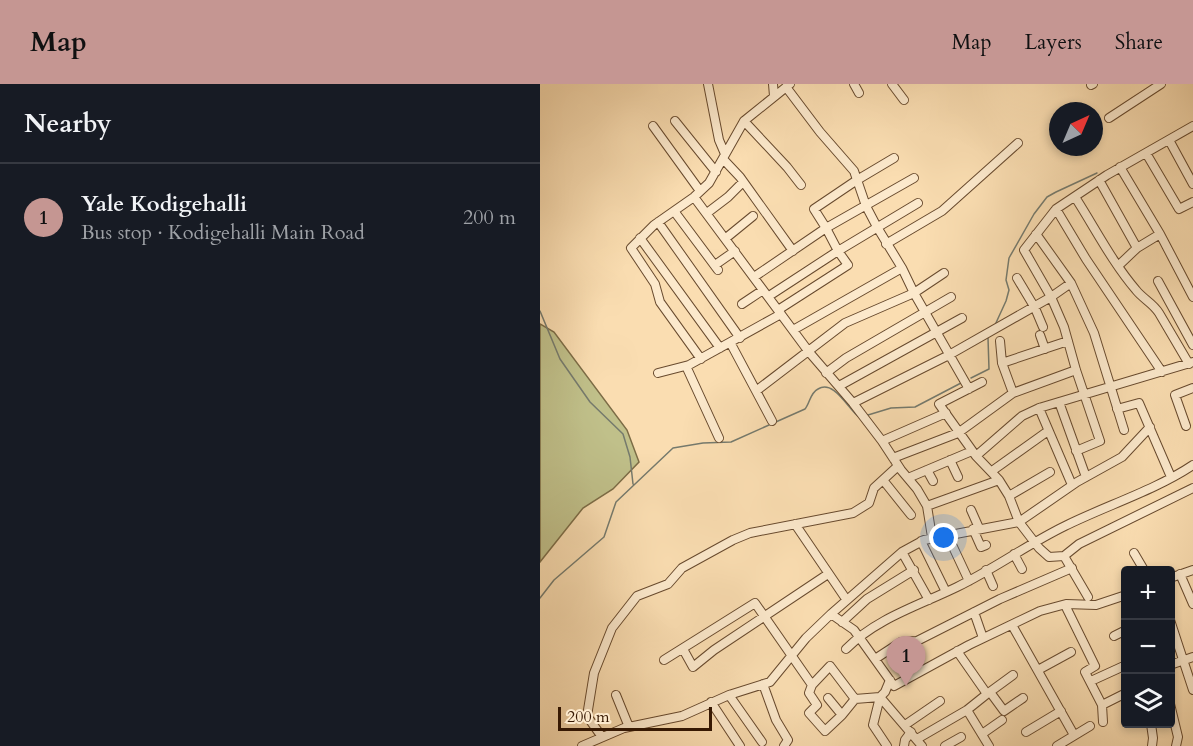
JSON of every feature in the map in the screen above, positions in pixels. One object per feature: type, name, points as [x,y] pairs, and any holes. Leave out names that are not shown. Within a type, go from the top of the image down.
[{"type":"street","points":[[708,84],[724,156],[793,251]]},
{"type":"street","points":[[773,84],[774,96]]},
{"type":"street","points":[[854,84],[859,93]]},
{"type":"street","points":[[892,84],[904,100]]},
{"type":"street","points":[[1109,118],[1161,84]]},
{"type":"street","points":[[701,359],[660,302],[655,284],[631,248],[656,223],[697,194],[716,172],[744,121],[788,86],[820,132],[854,171],[866,206],[877,227],[969,389]]},
{"type":"street","points":[[675,121],[716,172]]},
{"type":"street","points":[[744,121],[788,167],[801,185]]},
{"type":"street","points":[[653,126],[707,213],[754,278],[809,352],[853,403],[917,489],[927,506],[932,537]]},
{"type":"street","points":[[1076,451],[1100,441],[1064,327],[1024,250],[1056,209],[1120,167],[1192,128]]},
{"type":"street","points":[[1169,140],[1193,184]]},
{"type":"street","points":[[886,244],[942,211],[1017,143]]},
{"type":"street","points":[[1146,153],[1179,209],[1193,202]]},
{"type":"street","points":[[658,373],[686,366],[731,344],[848,265],[814,209],[894,158]]},
{"type":"street","points":[[1120,167],[1160,234],[1193,297]]},
{"type":"street","points":[[754,278],[826,228],[914,178]]},
{"type":"street","points":[[1099,180],[1137,248]]},
{"type":"street","points":[[707,213],[743,182]]},
{"type":"street","points":[[908,478],[950,460],[974,454],[1022,416],[1039,408],[1191,363],[1154,306],[1137,292],[1118,266],[1075,197]]},
{"type":"street","points":[[742,304],[766,293],[918,203]]},
{"type":"street","points":[[1056,209],[1086,259],[1162,372]]},
{"type":"street","points":[[674,211],[716,268],[735,251]]},
{"type":"street","points":[[726,238],[753,216]]},
{"type":"street","points":[[656,223],[740,338]]},
{"type":"street","points":[[1036,234],[1071,283],[1094,333],[1124,430]]},
{"type":"street","points":[[1118,266],[1137,248],[1160,234]]},
{"type":"street","points":[[640,238],[720,348]]},
{"type":"street","points":[[793,330],[902,268]]},
{"type":"street","points":[[756,391],[845,323],[914,293],[944,273]]},
{"type":"street","points":[[1017,278],[1035,308],[1043,327]]},
{"type":"street","points":[[1158,281],[1193,345]]},
{"type":"street","points":[[853,403],[949,355],[1035,308],[1071,283]]},
{"type":"street","points":[[826,372],[951,297]]},
{"type":"street","points":[[839,386],[962,318]]},
{"type":"street","points":[[1040,335],[1045,349]]},
{"type":"street","points":[[1000,341],[1002,363],[1013,393]]},
{"type":"street","points":[[1002,363],[1068,341]]},
{"type":"street","points":[[731,344],[772,421]]},
{"type":"street","points":[[686,366],[718,438]]},
{"type":"street","points":[[893,458],[958,433],[1013,393],[1076,370]]},
{"type":"street","points":[[982,382],[939,404],[974,454],[999,480],[1009,496],[1019,522],[1049,557],[1064,556],[1079,544],[1193,488]]},
{"type":"street","points":[[1186,426],[1175,395],[1193,388]]},
{"type":"street","points":[[1059,402],[1086,477]]},
{"type":"street","points":[[1117,409],[1139,403],[1171,477]]},
{"type":"street","points":[[1039,408],[1072,485]]},
{"type":"street","points":[[882,441],[946,413]]},
{"type":"street","points":[[582,746],[629,727],[682,716],[729,695],[770,682],[806,638],[846,599],[902,552],[932,537],[1019,522],[1072,485],[1122,457],[1150,427]]},
{"type":"street","points":[[992,471],[1048,431]]},
{"type":"street","points":[[950,460],[958,477]]},
{"type":"street","points":[[602,737],[587,716],[594,673],[612,628],[637,596],[668,584],[682,568],[750,533],[853,513],[869,503],[874,488],[898,466]]},
{"type":"street","points":[[846,649],[859,636],[889,617],[969,581],[1065,526],[1192,468]]},
{"type":"street","points":[[927,470],[933,481]]},
{"type":"street","points":[[1009,496],[1050,472]]},
{"type":"street","points":[[883,480],[911,515]]},
{"type":"street","points":[[927,506],[999,480]]},
{"type":"street","points":[[971,510],[981,547],[986,545]]},
{"type":"street","points":[[795,524],[846,599]]},
{"type":"street","points":[[946,534],[969,581]]},
{"type":"street","points":[[921,541],[946,592]]},
{"type":"street","points":[[902,552],[929,600]]},
{"type":"street","points":[[1134,553],[1142,566]]},
{"type":"street","points":[[1014,554],[1022,569]]},
{"type":"street","points":[[1064,556],[1088,597]]},
{"type":"street","points":[[875,659],[902,642],[917,642],[974,612],[1072,568]]},
{"type":"street","points":[[842,622],[867,599],[914,570]]},
{"type":"street","points":[[986,570],[993,586]]},
{"type":"street","points":[[1175,576],[1193,570]]},
{"type":"street","points":[[683,650],[693,668],[714,650],[828,574]]},
{"type":"street","points":[[1180,574],[1193,604]]},
{"type":"street","points":[[831,614],[854,630],[894,686],[957,651],[1040,611],[1065,605],[1096,605],[1121,596]]},
{"type":"street","points":[[664,660],[755,603],[812,685]]},
{"type":"street","points":[[1065,605],[1095,666],[1085,672],[1102,705],[1103,722]]},
{"type":"street","points":[[974,612],[983,638]]},
{"type":"street","points":[[1012,625],[1074,735]]},
{"type":"street","points":[[1175,630],[1189,659],[1193,690]]},
{"type":"street","points":[[1114,636],[1121,632]]},
{"type":"street","points":[[957,651],[1004,711],[1023,698]]},
{"type":"street","points":[[1038,670],[1071,652]]},
{"type":"street","points":[[855,699],[830,666],[812,685],[809,693],[817,705],[809,713],[825,731],[855,699],[880,697]]},
{"type":"street","points":[[1091,681],[1121,667]]},
{"type":"street","points":[[917,739],[967,710],[1013,675]]},
{"type":"street","points":[[887,746],[873,725],[880,697],[890,680]]},
{"type":"street","points":[[764,684],[776,720],[788,744]]},
{"type":"street","points":[[616,695],[629,727]]},
{"type":"street","points":[[729,695],[762,742]]},
{"type":"street","points":[[1102,705],[1121,695]]},
{"type":"street","points":[[880,697],[922,746]]},
{"type":"street","points":[[828,698],[842,715]]},
{"type":"street","points":[[905,725],[940,701]]},
{"type":"street","points":[[711,702],[740,746]]},
{"type":"street","points":[[967,710],[989,746]]},
{"type":"street","points":[[1026,732],[1061,711]]},
{"type":"street","points":[[982,734],[1002,720]]},
{"type":"street","points":[[1175,725],[1178,737],[1176,746]]},
{"type":"street","points":[[1057,746],[1090,726]]},
{"type":"street","points":[[1151,728],[1152,746]]},
{"type":"street","points":[[904,746],[910,732]]},
{"type":"street","points":[[945,746],[961,737]]},
{"type":"green space","points":[[540,324],[554,332],[627,430],[639,462],[613,489],[583,508],[540,562]]},
{"type":"waterway","points":[[995,325],[1009,290],[1006,280],[1009,258],[1034,214],[1047,197],[1097,173]]},
{"type":"waterway","points":[[540,311],[560,359],[590,402],[623,434],[630,457],[633,484]]},
{"type":"waterway","points":[[971,378],[989,369],[988,338]]},
{"type":"waterway","points":[[868,415],[891,408],[915,407],[961,383]]},
{"type":"waterway","points":[[540,598],[554,580],[604,537],[616,502],[673,448],[703,443],[731,442],[805,409],[813,393],[824,387],[835,391],[859,417]]},
{"type":"place","name":"Yale Kodigehalli","points":[[906,686]]}]
